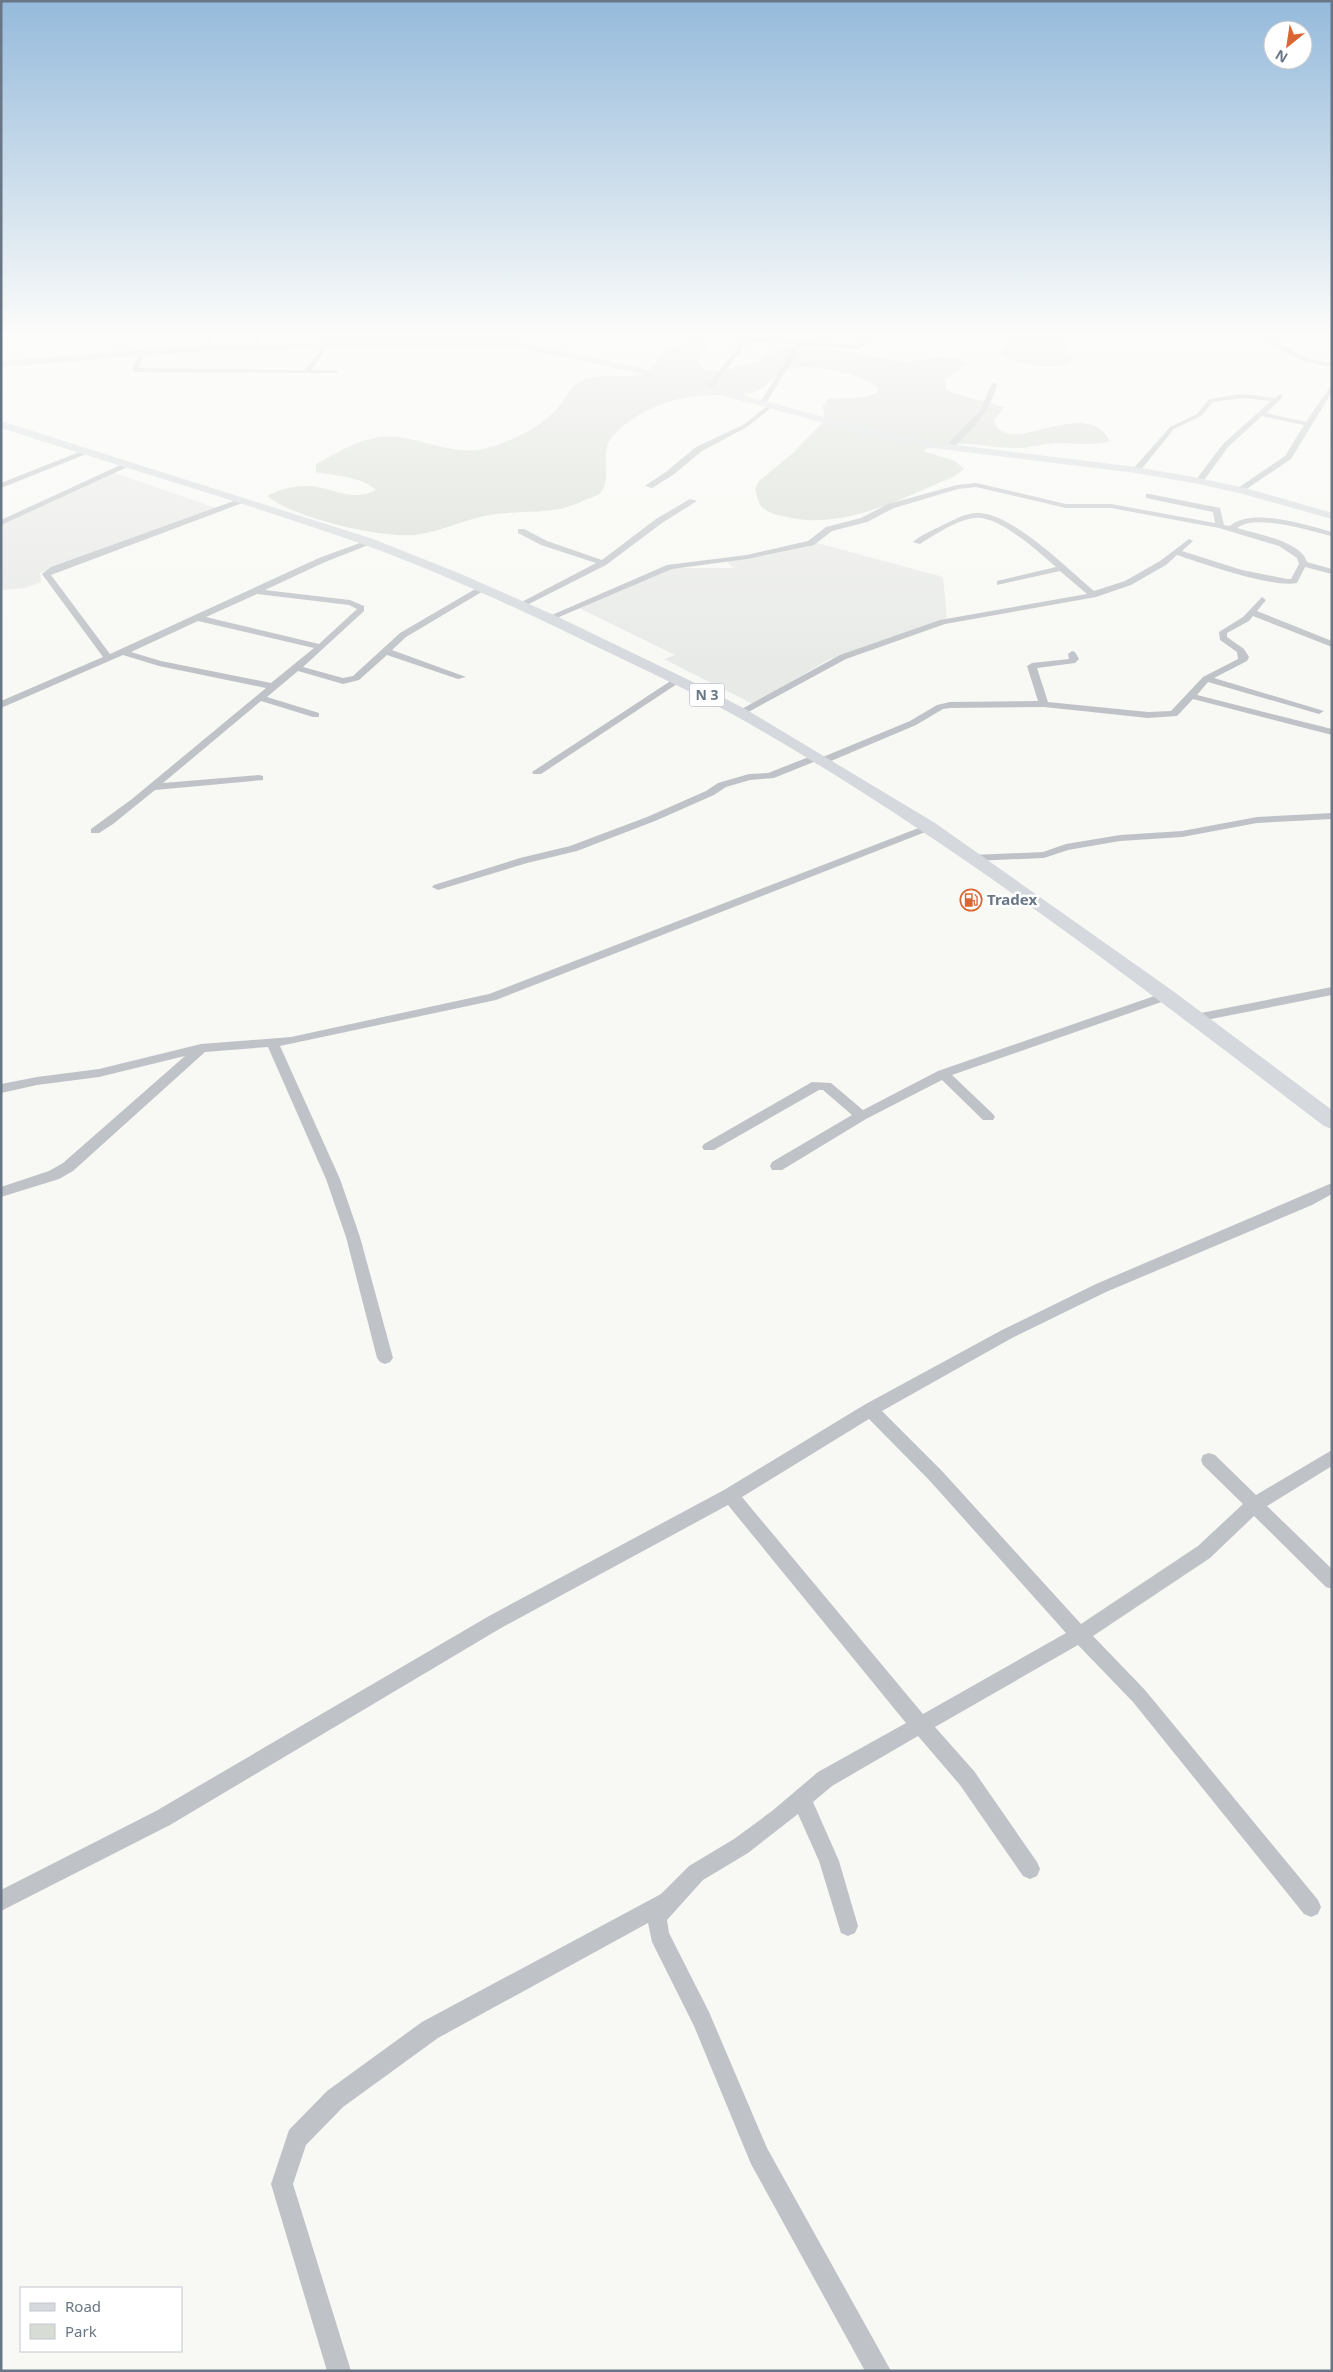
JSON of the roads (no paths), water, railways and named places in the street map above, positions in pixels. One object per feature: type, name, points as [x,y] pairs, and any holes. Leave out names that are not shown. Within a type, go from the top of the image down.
[{"type":"highway","name":"N 3","points":[[79,448],[368,542],[482,588],[549,618],[678,680],[741,713],[929,827],[1166,996],[1332,1121]]},
{"type":"main road","points":[[955,448],[1136,470],[1199,481],[1332,516]]},
{"type":"street","points":[[649,486],[703,448]]},
{"type":"street","points":[[1136,470],[1155,448]]},
{"type":"street","points":[[1199,481],[1211,461],[1224,448]]},
{"type":"street","points":[[1239,490],[1288,457],[1294,448]]},
{"type":"street","points":[[1,486],[90,451]]},
{"type":"street","points":[[1,523],[130,464]]},
{"type":"street","points":[[549,618],[670,567],[747,557],[811,543],[820,538],[829,529],[864,520],[891,506],[968,485],[1066,506],[1111,506],[1220,526],[1282,544],[1301,557],[1303,564],[1294,581],[1287,582],[1240,572],[1176,552]]},
{"type":"street","points":[[1149,496],[1217,510],[1220,526]]},
{"type":"street","points":[[108,658],[46,574],[54,569],[242,500]]},
{"type":"street","points":[[520,605],[604,564],[659,521],[693,501]]},
{"type":"street","points":[[917,542],[980,514],[999,521],[1022,536],[1093,595]]},
{"type":"street","points":[[1231,529],[1241,521],[1250,520],[1332,534]]},
{"type":"street","points":[[521,531],[544,543],[604,564]]},
{"type":"street","points":[[741,713],[837,660],[898,637],[952,620],[1008,612],[1093,595],[1138,579],[1189,541]]},
{"type":"street","points":[[1,705],[123,652],[322,560],[368,542]]},
{"type":"street","points":[[1303,564],[1332,572]]},
{"type":"street","points":[[1000,583],[1061,568]]},
{"type":"street","points":[[297,668],[343,681],[356,678],[403,635],[482,588]]},
{"type":"street","points":[[95,831],[108,823],[151,786],[275,687],[361,609],[360,606],[350,603],[256,591]]},
{"type":"street","points":[[438,887],[524,860],[574,849],[651,819],[710,793],[722,785],[749,777],[770,776],[817,760],[913,722],[940,707],[962,704],[1044,704],[1166,715],[1174,714],[1206,679],[1242,661],[1244,657],[1241,651],[1226,641],[1222,635],[1223,632],[1253,613],[1262,600]]},
{"type":"street","points":[[1253,613],[1332,644]]},
{"type":"street","points":[[197,618],[321,647]]},
{"type":"street","points":[[385,651],[461,678]]},
{"type":"street","points":[[123,652],[159,663],[275,687]]},
{"type":"street","points":[[1044,704],[1032,666],[1072,662],[1074,659],[1072,654]]},
{"type":"street","points":[[1206,679],[1319,710]]},
{"type":"street","points":[[537,772],[678,680]]},
{"type":"street","points":[[1191,696],[1332,732]]},
{"type":"street","points":[[261,698],[316,715]]},
{"type":"street","points":[[151,786],[259,778]]},
{"type":"street","points":[[973,858],[1044,854],[1066,847],[1120,838],[1182,834],[1257,820],[1332,816]]},
{"type":"street","points":[[1,1090],[37,1081],[99,1073],[202,1048],[272,1043],[462,1005],[492,997],[929,827]]},
{"type":"street","points":[[1196,1018],[1332,991]]},
{"type":"street","points":[[777,1166],[861,1116],[968,1063],[1096,1022],[1166,996]]},
{"type":"street","points":[[272,1043],[333,1179],[353,1237],[385,1358]]},
{"type":"street","points":[[1,1192],[54,1175],[68,1167],[202,1048]]},
{"type":"street","points":[[943,1074],[988,1117]]},
{"type":"street","points":[[709,1147],[817,1085],[826,1086],[861,1116]]},
{"type":"street","points":[[1,1901],[163,1818],[495,1622],[730,1495],[870,1410],[1007,1334],[1100,1288],[1307,1201],[1332,1188]]},
{"type":"street","points":[[870,1410],[936,1476],[1170,1733],[1184,1753],[1312,1907]]},
{"type":"street","points":[[879,2371],[806,2244],[759,2156],[702,2019],[659,1935],[657,1917],[668,1902],[696,1873],[741,1846],[825,1779],[1081,1634],[1204,1552],[1254,1505],[1332,1457]]},
{"type":"street","points":[[1209,1460],[1332,1581]]},
{"type":"street","points":[[730,1495],[918,1725],[968,1778],[1030,1869]]},
{"type":"street","points":[[801,1799],[821,1836],[839,1887],[848,1926]]},
{"type":"street","points":[[340,2371],[282,2184],[297,2138],[335,2099],[430,2030],[668,1902]]},
{"type":"place","name":"Tradex","points":[[971,900]]}]
